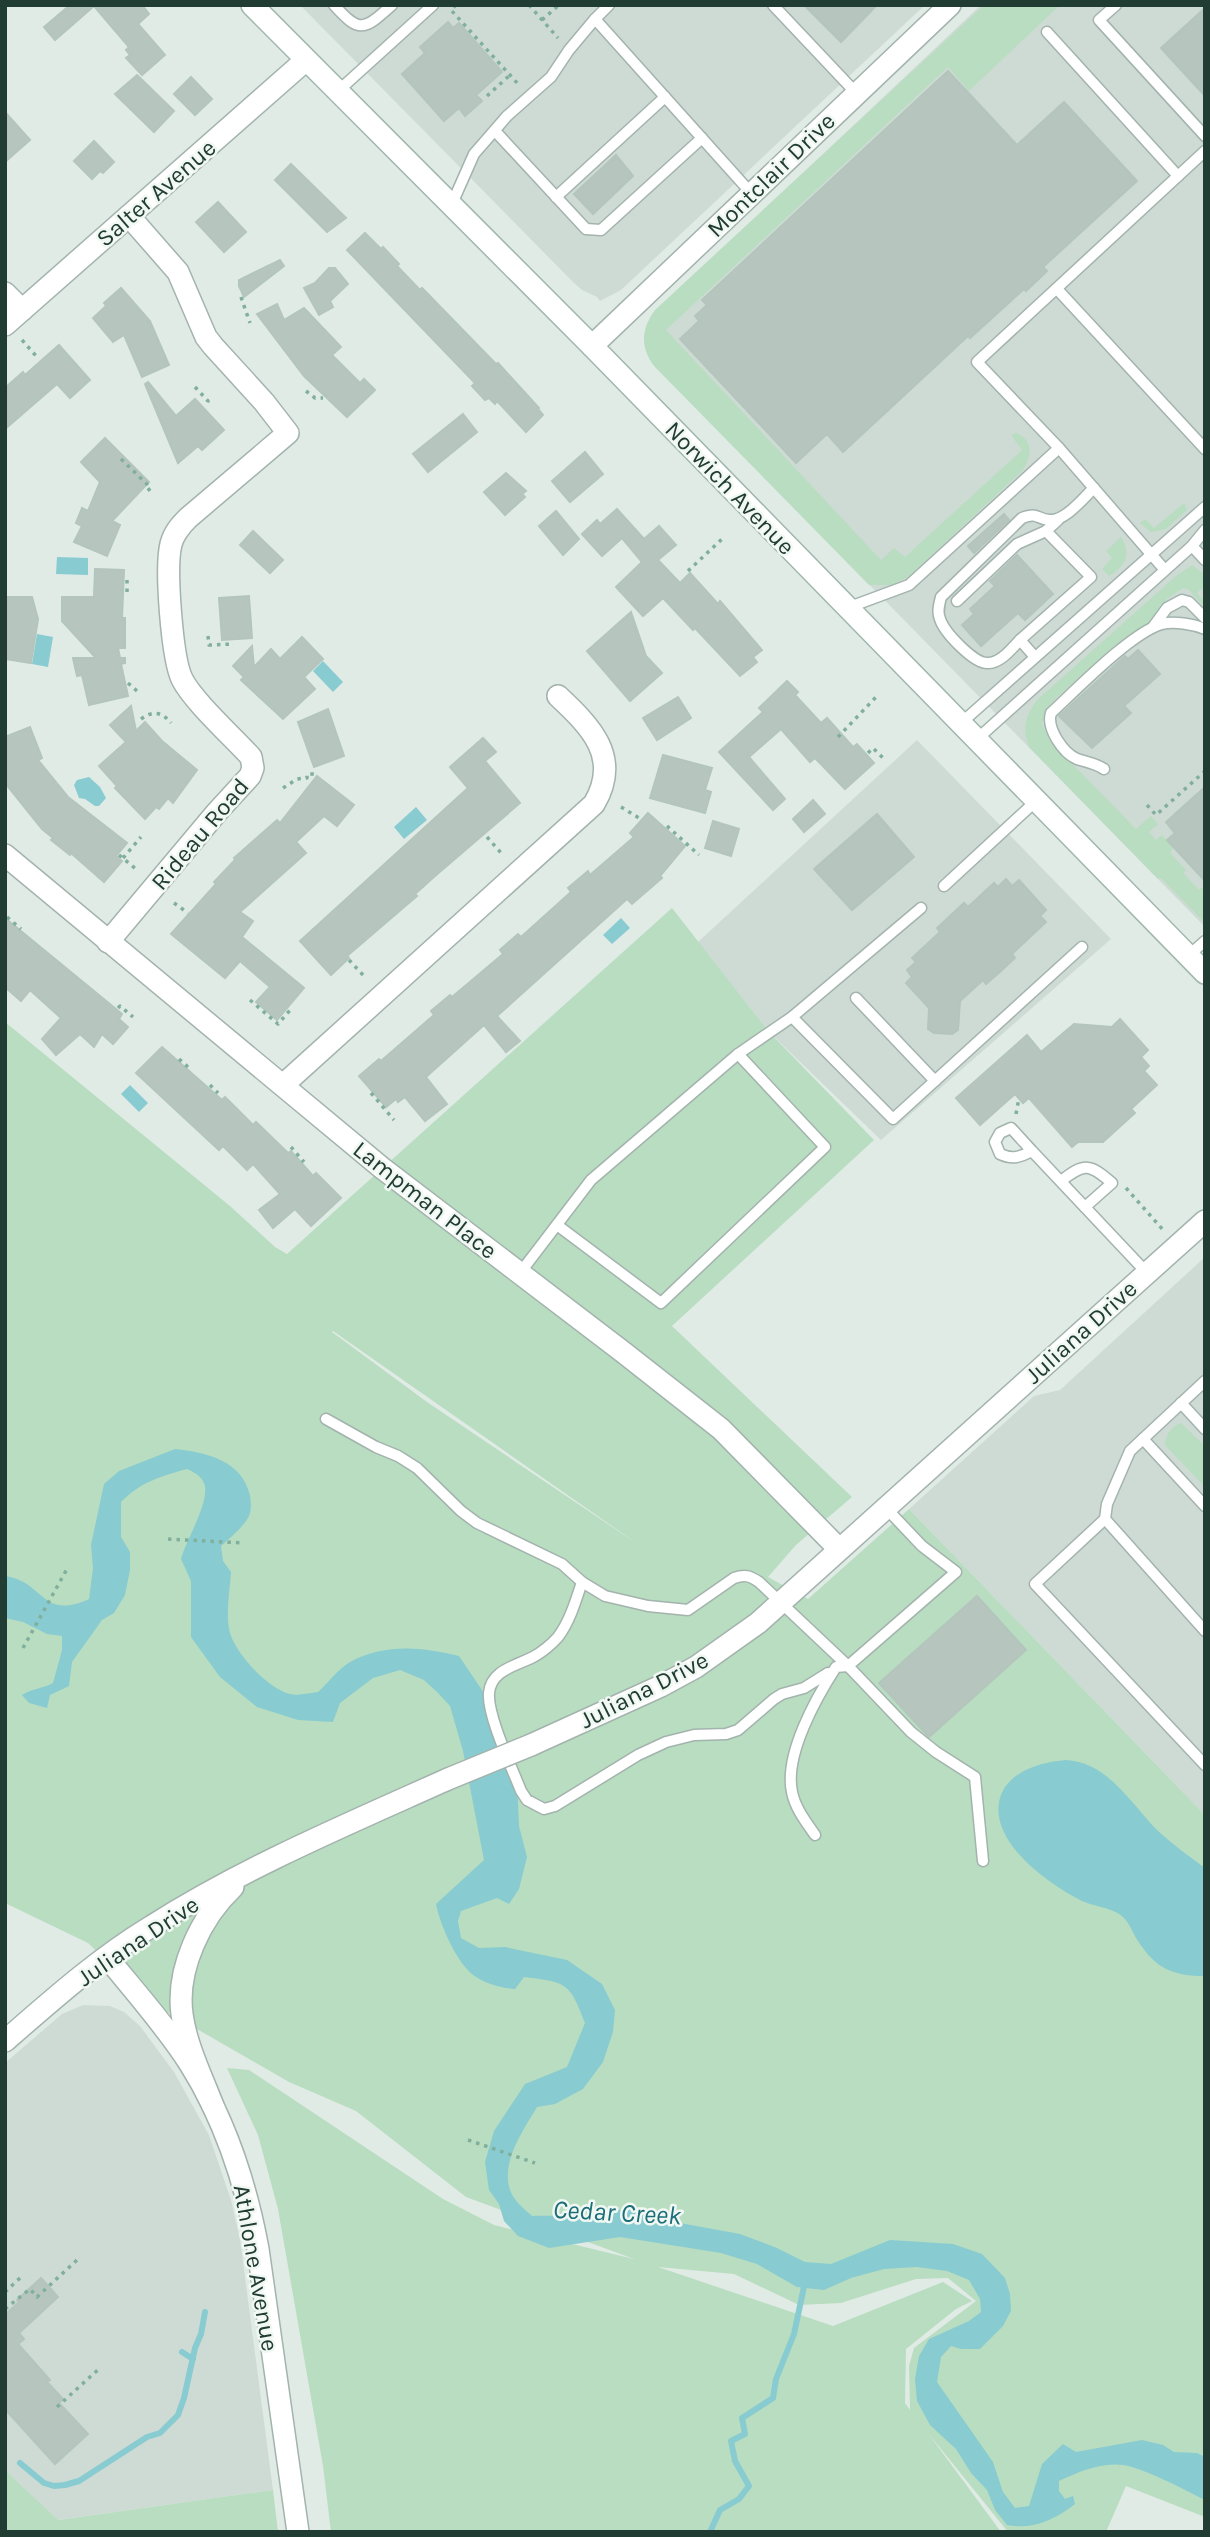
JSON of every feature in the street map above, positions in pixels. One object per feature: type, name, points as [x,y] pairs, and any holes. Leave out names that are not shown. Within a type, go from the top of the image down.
[{"type":"street","name":"Norwich Avenue","points":[[252,5],[592,346],[1205,974]]},
{"type":"street","name":"Montclair Drive","points":[[592,346],[950,5]]},
{"type":"street","name":"Salter Avenue","points":[[5,325],[306,60]]},
{"type":"street","name":"Rideau Road","points":[[108,942],[250,776],[253,768],[251,757],[183,680],[173,641],[169,556],[171,542],[188,518],[288,433],[213,346],[177,272],[129,216]]},
{"type":"street","points":[[5,293],[22,310]]},
{"type":"street","points":[[283,1085],[594,804],[601,792],[604,776],[601,748],[590,728],[558,696]]},
{"type":"street","name":"Lampman Place","points":[[5,855],[382,1168],[721,1429],[839,1549]]},
{"type":"street","name":"Juliana Drive","points":[[5,2041],[107,1957],[149,1927],[184,1907],[340,1827],[652,1690],[696,1667],[726,1647],[781,1603],[1205,1221]]},
{"type":"street","points":[[213,2106],[181,2011],[186,1966],[196,1936],[212,1909],[232,1888],[271,1861]]},
{"type":"street","name":"Athlone Avenue","points":[[107,1957],[190,2064],[228,2138],[251,2209],[298,2532]]},
{"type":"lane","points":[[334,5],[350,23],[360,26],[376,19],[392,5]]},
{"type":"lane","points":[[338,92],[433,5]]},
{"type":"lane","points":[[451,206],[471,159],[508,116],[551,77],[569,50],[609,5]]},
{"type":"lane","points":[[773,5],[857,94]]},
{"type":"lane","points":[[1116,5],[1099,20],[1205,136]]},
{"type":"lane","points":[[594,19],[752,194]]},
{"type":"lane","points":[[1047,32],[1178,176]]},
{"type":"lane","points":[[555,197],[665,97]]},
{"type":"lane","points":[[495,131],[586,229],[601,230],[702,138]]},
{"type":"lane","points":[[1164,569],[1059,448],[977,362],[1205,151]]},
{"type":"lane","points":[[1057,289],[1205,449]]},
{"type":"lane","points":[[847,608],[909,585],[1059,448]]},
{"type":"lane","points":[[957,601],[1017,544],[1046,531],[1094,488]]},
{"type":"lane","points":[[960,724],[1205,506]]},
{"type":"lane","points":[[1046,531],[1091,577],[994,662],[987,664],[978,661],[944,628],[938,612],[939,603],[947,590],[1022,518],[1060,518]]},
{"type":"lane","points":[[976,740],[1192,546],[1205,530]]},
{"type":"lane","points":[[1192,546],[1205,560]]},
{"type":"lane","points":[[1152,628],[1167,608],[1182,600],[1189,602],[1205,618]]},
{"type":"lane","points":[[1104,769],[1075,758],[1052,733],[1049,723],[1051,713],[1132,641],[1152,628],[1168,623],[1205,629]]},
{"type":"lane","points":[[1020,640],[1035,657]]},
{"type":"lane","points":[[944,886],[1036,802]]},
{"type":"lane","points":[[520,1273],[591,1180],[738,1054],[792,1017],[921,908]]},
{"type":"lane","points":[[1188,956],[1205,941]]},
{"type":"lane","points":[[792,1017],[892,1119],[1082,947]]},
{"type":"lane","points":[[856,998],[935,1081]]},
{"type":"lane","points":[[557,1226],[661,1303],[825,1147],[738,1054]]},
{"type":"lane","points":[[1032,1150],[1147,1273]]},
{"type":"lane","points":[[1061,1181],[1078,1167],[1090,1167],[1112,1183],[1085,1207]]},
{"type":"lane","points":[[1205,1381],[1130,1451],[1107,1504],[1105,1519],[1035,1584],[1205,1765]]},
{"type":"lane","points":[[1181,1404],[1205,1430]]},
{"type":"lane","points":[[326,1419],[417,1468],[461,1511],[477,1522],[562,1564],[582,1582],[605,1596],[670,1610],[688,1610],[734,1578],[751,1576],[911,1732],[975,1777],[983,1861]]},
{"type":"lane","points":[[1143,1439],[1205,1506]]},
{"type":"lane","points":[[582,1582],[573,1610],[558,1636],[536,1656],[505,1669],[493,1679],[489,1694],[493,1716],[521,1791],[527,1800],[544,1809],[555,1806],[659,1745],[694,1735],[726,1734],[738,1730],[782,1694],[804,1688],[842,1666],[956,1572],[922,1546],[885,1507]]},
{"type":"lane","points":[[1105,1519],[1205,1631]]},
{"type":"lane","points":[[815,1835],[794,1802],[790,1777],[809,1716],[842,1666]]},
{"type":"path","points":[[456,5],[451,10],[530,97]]},
{"type":"path","points":[[529,5],[569,50]]},
{"type":"path","points":[[542,20],[559,5]]},
{"type":"path","points":[[487,96],[510,75]]},
{"type":"path","points":[[241,297],[250,323]]},
{"type":"path","points":[[22,340],[37,357]]},
{"type":"path","points":[[195,387],[208,401],[205,407]]},
{"type":"path","points":[[306,391],[315,398],[323,398]]},
{"type":"path","points":[[121,459],[151,488],[147,491]]},
{"type":"path","points":[[688,571],[722,540]]},
{"type":"path","points":[[127,580],[127,597]]},
{"type":"path","points":[[208,636],[209,645],[234,644]]},
{"type":"path","points":[[128,684],[137,691]]},
{"type":"path","points":[[838,737],[876,697]]},
{"type":"path","points":[[141,719],[148,714],[159,713],[171,723]]},
{"type":"path","points":[[868,753],[873,748],[885,760]]},
{"type":"path","points":[[1146,805],[1156,815],[1205,771]]},
{"type":"path","points":[[284,788],[297,779],[307,778],[307,774],[317,774]]},
{"type":"path","points":[[621,807],[639,818]]},
{"type":"path","points":[[667,826],[699,855]]},
{"type":"path","points":[[136,869],[121,856],[141,837]]},
{"type":"path","points":[[487,837],[502,854]]},
{"type":"path","points":[[174,903],[188,914]]},
{"type":"path","points":[[7,917],[21,929]]},
{"type":"path","points":[[349,960],[364,976]]},
{"type":"path","points":[[250,1000],[278,1024],[291,1009]]},
{"type":"path","points":[[118,1009],[120,1006],[133,1017]]},
{"type":"path","points":[[179,1059],[188,1067]]},
{"type":"path","points":[[210,1085],[218,1093]]},
{"type":"path","points":[[370,1093],[394,1120]]},
{"type":"path","points":[[291,1147],[304,1162]]},
{"type":"path","points":[[168,1539],[229,1540],[243,1543]]},
{"type":"path","points":[[23,1648],[67,1569]]},
{"type":"path","points":[[468,2140],[535,2163]]},
{"type":"path","points":[[5,2309],[30,2289],[37,2297],[76,2260]]},
{"type":"path","points":[[5,2292],[20,2278]]},
{"type":"path","points":[[57,2407],[101,2367]]},
{"type":"shaded area","points":[[300,5],[925,5],[621,290],[600,301],[572,281]]},
{"type":"shaded area","points":[[981,5],[1205,5],[1205,927],[657,368],[651,316]]},
{"type":"shaded area","points":[[917,740],[1111,939],[881,1140],[769,1032],[698,942]]},
{"type":"shaded area","points":[[1205,1257],[1205,1815],[909,1509],[1034,1396],[1060,1390]]},
{"type":"shaded area","points":[[83,2005],[110,2006],[124,2012],[140,2026],[174,2072],[209,2135],[231,2200],[240,2239],[273,2490],[57,2520],[5,2470],[5,2063],[62,2014]]},
{"type":"green space","points":[[984,5],[1060,5],[969,91],[948,67],[666,330],[881,560],[894,548],[905,557],[1022,450],[1011,435],[1016,433],[1026,440],[1030,449],[1022,471],[908,577],[891,585],[869,585],[654,366],[644,345],[645,331],[655,310]]},
{"type":"green space","points":[[1184,503],[1187,510],[1166,529],[1151,532],[1140,523],[1145,519],[1154,528]]},
{"type":"green space","points":[[1121,537],[1126,549],[1125,560],[1109,576],[1102,569],[1112,558],[1106,551]]},
{"type":"green space","points":[[1192,565],[1205,575],[1205,586],[1197,593],[1205,603],[1205,608],[1189,590],[1183,588],[1167,599],[1150,622],[1124,638],[1056,698],[1045,711],[1042,724],[1050,741],[1136,829],[1151,816],[1158,824],[1149,832],[1156,840],[1162,835],[1173,848],[1170,853],[1186,870],[1183,873],[1199,890],[1205,886],[1204,922],[1161,878],[1158,879],[1029,747],[1025,728],[1027,717],[1037,700],[1176,576]]},
{"type":"green space","points":[[672,908],[769,1032],[874,1140],[672,1326],[852,1497],[796,1545],[768,1577],[808,1599],[909,1509],[1205,1815],[1205,2517],[1126,2486],[1106,2532],[1008,2532],[928,2433],[1001,2532],[331,2532],[323,2466],[278,2209],[258,2135],[227,2068],[249,2070],[443,2199],[494,2225],[634,2259],[466,2197],[356,2111],[289,2082],[150,2002],[88,1943],[5,1903],[5,1022],[230,1206],[275,1247],[287,1254]],"holes":[[[333,1331],[639,1545],[427,1402]],[[658,2267],[734,2274],[799,2305],[841,2303],[916,2279],[948,2278],[976,2301],[914,2348],[909,2366],[910,2410],[905,2403],[906,2349],[956,2309],[972,2301],[943,2282],[833,2326]]]},
{"type":"green space","points":[[1181,1423],[1205,1446],[1205,1487],[1165,1445],[1170,1431]]},
{"type":"green space","points":[[5,2470],[58,2520],[273,2490],[278,2532],[5,2532]]},
{"type":"water","points":[[57,557],[88,558],[88,575],[56,574]]},
{"type":"water","points":[[37,634],[53,637],[48,667],[32,664]]},
{"type":"water","points":[[323,661],[343,682],[333,692],[313,671]]},
{"type":"water","points":[[89,777],[100,787],[106,798],[99,806],[79,798],[74,785],[77,780]]},
{"type":"water","points":[[416,807],[427,820],[404,839],[394,827]]},
{"type":"water","points":[[621,918],[630,928],[612,944],[603,935]]},
{"type":"water","points":[[130,1085],[148,1103],[139,1112],[121,1094]]},
{"type":"water","name":"Cedar Creek","points":[[175,1449],[222,1460],[240,1474],[246,1484],[251,1501],[249,1515],[221,1546],[223,1561],[231,1572],[228,1610],[230,1633],[239,1651],[263,1678],[290,1694],[318,1692],[337,1672],[363,1656],[390,1649],[431,1650],[459,1656],[490,1702],[517,1781],[519,1826],[527,1857],[519,1889],[509,1904],[497,1898],[461,1911],[458,1921],[461,1938],[479,1948],[505,1947],[567,1960],[602,1984],[615,2010],[613,2032],[603,2062],[583,2089],[555,2104],[537,2107],[520,2136],[511,2157],[508,2179],[510,2190],[520,2204],[532,2216],[597,2214],[635,2205],[647,2217],[740,2234],[805,2262],[831,2264],[890,2240],[953,2244],[982,2254],[1005,2278],[1011,2311],[1003,2326],[980,2349],[951,2346],[941,2357],[937,2382],[993,2462],[1003,2492],[1015,2508],[1029,2506],[1042,2464],[1063,2444],[1076,2452],[1142,2440],[1163,2445],[1174,2452],[1197,2453],[1205,2457],[1205,2500],[1142,2470],[1115,2464],[1098,2466],[1059,2481],[1059,2491],[1065,2499],[1073,2496],[1075,2504],[1059,2515],[1034,2525],[1007,2525],[995,2510],[987,2490],[971,2473],[956,2449],[930,2425],[917,2401],[915,2379],[919,2356],[929,2339],[969,2321],[981,2312],[980,2299],[969,2280],[947,2271],[917,2267],[884,2269],[851,2278],[824,2290],[797,2287],[757,2264],[721,2253],[620,2237],[549,2248],[518,2236],[504,2221],[499,2204],[489,2190],[485,2162],[494,2131],[525,2084],[567,2067],[585,2023],[570,1992],[558,1983],[524,1977],[515,1989],[495,1986],[476,1977],[461,1962],[444,1929],[436,1904],[484,1860],[463,1751],[450,1706],[424,1680],[400,1670],[373,1678],[340,1703],[333,1722],[298,1720],[257,1707],[220,1677],[191,1637],[191,1581],[181,1559],[201,1510],[205,1490],[201,1478],[187,1469],[144,1485],[121,1502],[121,1537],[130,1552],[125,1595],[114,1613],[102,1620],[72,1662],[69,1686],[50,1695],[47,1708],[29,1703],[22,1695],[53,1683],[62,1650],[62,1636],[47,1634],[23,1622],[5,1618],[5,1576],[18,1579],[52,1603],[73,1605],[89,1599],[93,1568],[91,1545],[104,1484],[119,1471]]},
{"type":"water","points":[[1066,1760],[1094,1768],[1106,1776],[1158,1831],[1205,1868],[1205,1976],[1166,1969],[1145,1951],[1124,1918],[1080,1900],[1052,1883],[1037,1872],[1011,1845],[999,1814],[1000,1798],[1004,1789],[1010,1781],[1027,1770]]},
{"type":"building","points":[[70,5],[142,5],[149,14],[138,24],[165,55],[142,75],[126,58],[130,55],[126,50],[129,47],[94,6],[55,40],[44,27]]},
{"type":"building","points":[[804,5],[877,5],[841,42]]},
{"type":"building","points":[[1205,8],[1205,96],[1161,48]]},
{"type":"building","points":[[448,22],[453,28],[459,23],[502,72],[476,95],[482,101],[465,116],[459,108],[444,121],[402,74],[425,53],[420,47]]},
{"type":"building","points":[[948,71],[1017,145],[1064,102],[1137,181],[1043,267],[1047,271],[1026,291],[1024,289],[970,338],[968,336],[843,452],[827,434],[796,463],[680,339],[699,321],[695,316],[707,305],[702,300]]},
{"type":"building","points":[[137,75],[174,111],[154,132],[115,94]]},
{"type":"building","points":[[191,77],[212,99],[195,115],[174,94]]},
{"type":"building","points":[[5,112],[30,140],[5,162]]},
{"type":"building","points":[[94,141],[114,162],[92,179],[74,161]]},
{"type":"building","points":[[616,155],[633,176],[593,214],[574,194]]},
{"type":"building","points":[[291,164],[346,218],[327,232],[275,180]]},
{"type":"building","points":[[218,202],[246,232],[224,252],[196,222]]},
{"type":"building","points":[[365,233],[381,249],[383,247],[420,290],[422,288],[496,364],[498,363],[539,408],[543,415],[526,432],[497,401],[495,404],[489,398],[485,400],[472,386],[475,383],[347,250]]},
{"type":"building","points":[[280,260],[284,266],[244,297],[239,280]]},
{"type":"building","points":[[329,268],[335,268],[348,284],[330,301],[333,307],[319,315],[304,288],[315,283]]},
{"type":"building","points":[[121,288],[149,320],[146,323],[150,321],[169,365],[142,377],[124,335],[113,342],[93,318],[106,306],[104,303]]},
{"type":"building","points":[[277,304],[284,320],[304,308],[341,347],[332,355],[360,383],[364,379],[375,390],[347,417],[304,376],[257,314]]},
{"type":"building","points":[[59,345],[90,380],[70,398],[57,384],[5,429],[5,388],[23,372],[25,375]]},
{"type":"building","points":[[148,382],[176,416],[195,399],[224,430],[202,450],[198,446],[178,463],[145,384]]},
{"type":"building","points":[[463,414],[477,432],[428,472],[413,454]]},
{"type":"building","points":[[105,438],[149,482],[112,521],[120,525],[107,556],[74,542],[82,526],[76,523],[82,508],[88,511],[100,482],[81,462]]},
{"type":"building","points":[[585,452],[603,474],[570,502],[552,481]]},
{"type":"building","points":[[506,473],[526,491],[522,494],[525,497],[505,515],[484,492]]},
{"type":"building","points":[[617,509],[644,539],[659,526],[676,545],[658,560],[680,583],[690,573],[718,604],[720,601],[762,650],[753,657],[757,662],[740,676],[663,598],[643,616],[616,587],[642,562],[622,538],[602,556],[582,534],[597,520],[600,524]]},
{"type":"building","points":[[556,511],[579,539],[563,555],[539,526]]},
{"type":"building","points":[[1004,514],[1009,520],[974,553],[968,546]]},
{"type":"building","points":[[253,531],[283,560],[270,573],[240,545]]},
{"type":"building","points":[[1017,555],[1053,594],[1025,620],[1018,613],[981,646],[962,625],[974,614],[970,609],[995,586],[990,581]]},
{"type":"building","points":[[95,569],[124,570],[122,618],[125,618],[125,648],[118,648],[120,658],[125,658],[125,663],[121,664],[128,696],[89,705],[82,675],[77,676],[73,658],[96,658],[62,621],[62,597],[94,597]]},
{"type":"building","points":[[249,596],[252,638],[222,640],[219,598]]},
{"type":"building","points":[[5,597],[32,597],[38,619],[31,663],[5,659]]},
{"type":"building","points":[[631,612],[646,656],[662,673],[630,701],[587,651]]},
{"type":"building","points":[[302,637],[323,659],[304,677],[315,689],[283,719],[241,680],[244,677],[233,666],[252,646],[254,667],[271,649],[280,659]]},
{"type":"building","points":[[1138,650],[1160,674],[1124,706],[1131,713],[1092,748],[1059,716],[1125,656],[1128,659]]},
{"type":"building","points":[[787,681],[798,692],[795,695],[821,723],[827,718],[853,747],[857,744],[874,763],[845,789],[815,758],[810,762],[781,729],[749,757],[785,799],[773,810],[719,752],[763,712],[759,708]]},
{"type":"building","points":[[678,697],[691,718],[657,740],[643,718]]},
{"type":"building","points":[[131,706],[136,731],[145,722],[162,741],[197,770],[173,803],[168,798],[145,819],[115,788],[117,786],[99,766],[126,742],[110,725]]},
{"type":"building","points":[[328,709],[344,756],[314,767],[298,722]]},
{"type":"building","points":[[30,727],[42,758],[38,760],[68,797],[127,843],[116,856],[122,861],[104,882],[71,853],[70,855],[51,840],[53,838],[42,829],[5,783],[5,737]]},
{"type":"building","points":[[483,738],[496,752],[485,761],[520,803],[415,894],[417,896],[347,956],[349,958],[331,975],[300,941],[468,788],[450,767]]},
{"type":"building","points":[[663,755],[712,768],[705,790],[711,792],[705,813],[650,798]]},
{"type":"building","points":[[317,776],[354,805],[337,826],[324,816],[296,842],[306,853],[240,912],[253,921],[242,937],[304,988],[277,1020],[256,1002],[270,987],[240,961],[225,978],[171,934],[216,884],[214,882],[234,858],[277,820],[280,823]]},
{"type":"building","points":[[1205,787],[1205,881],[1167,840],[1175,833],[1166,822]]},
{"type":"building","points":[[813,800],[825,814],[804,832],[793,819]]},
{"type":"building","points":[[648,813],[685,846],[660,876],[662,878],[632,904],[627,899],[497,1016],[520,1041],[506,1052],[484,1025],[426,1077],[447,1104],[425,1121],[405,1097],[398,1102],[396,1099],[386,1107],[359,1076],[379,1059],[381,1061],[434,1015],[431,1011],[503,954],[500,950],[518,934],[521,937],[571,892],[568,888],[588,871],[590,875],[634,837],[630,833]]},
{"type":"building","points":[[877,814],[914,857],[852,910],[814,869]]},
{"type":"building","points":[[713,821],[739,829],[731,856],[705,848]]},
{"type":"building","points":[[1006,879],[1012,886],[1019,880],[1046,910],[1040,916],[1046,922],[1012,954],[1015,958],[1001,971],[986,984],[983,980],[960,1001],[958,1030],[952,1034],[934,1033],[928,1029],[929,1008],[906,983],[912,977],[907,970],[916,962],[912,958],[940,932],[937,928],[964,903],[968,907],[994,883],[998,887]]},
{"type":"building","points":[[5,918],[122,1014],[119,1019],[128,1027],[113,1044],[102,1034],[94,1047],[80,1034],[56,1055],[42,1039],[61,1018],[30,990],[21,1001],[5,987]]},
{"type":"building","points":[[1120,1019],[1148,1050],[1141,1057],[1149,1066],[1144,1071],[1157,1085],[1131,1109],[1135,1113],[1103,1142],[1078,1142],[1072,1147],[1029,1098],[1023,1103],[1015,1094],[980,1125],[956,1098],[1027,1035],[1041,1052],[1074,1024],[1112,1027]]},
{"type":"building","points":[[162,1047],[222,1100],[225,1097],[253,1125],[256,1122],[288,1153],[291,1151],[313,1176],[316,1173],[341,1198],[311,1226],[295,1209],[273,1228],[259,1210],[280,1194],[253,1164],[247,1170],[223,1146],[219,1150],[136,1073]]},
{"type":"building","points":[[977,1596],[1026,1650],[929,1737],[879,1683]]},
{"type":"building","points":[[41,2278],[58,2297],[19,2333],[24,2339],[18,2344],[50,2380],[47,2382],[63,2399],[59,2403],[88,2434],[55,2464],[5,2409],[5,2315]]},
{"type":"waterway","points":[[710,2532],[720,2510],[739,2499],[749,2486],[735,2461],[731,2441],[745,2434],[742,2418],[773,2398],[776,2379],[794,2334],[805,2282]]},
{"type":"waterway","points":[[20,2463],[44,2483],[65,2485],[79,2481],[147,2437],[160,2433],[178,2415],[205,2312]]},
{"type":"waterway","points":[[182,2352],[193,2359]]}]
